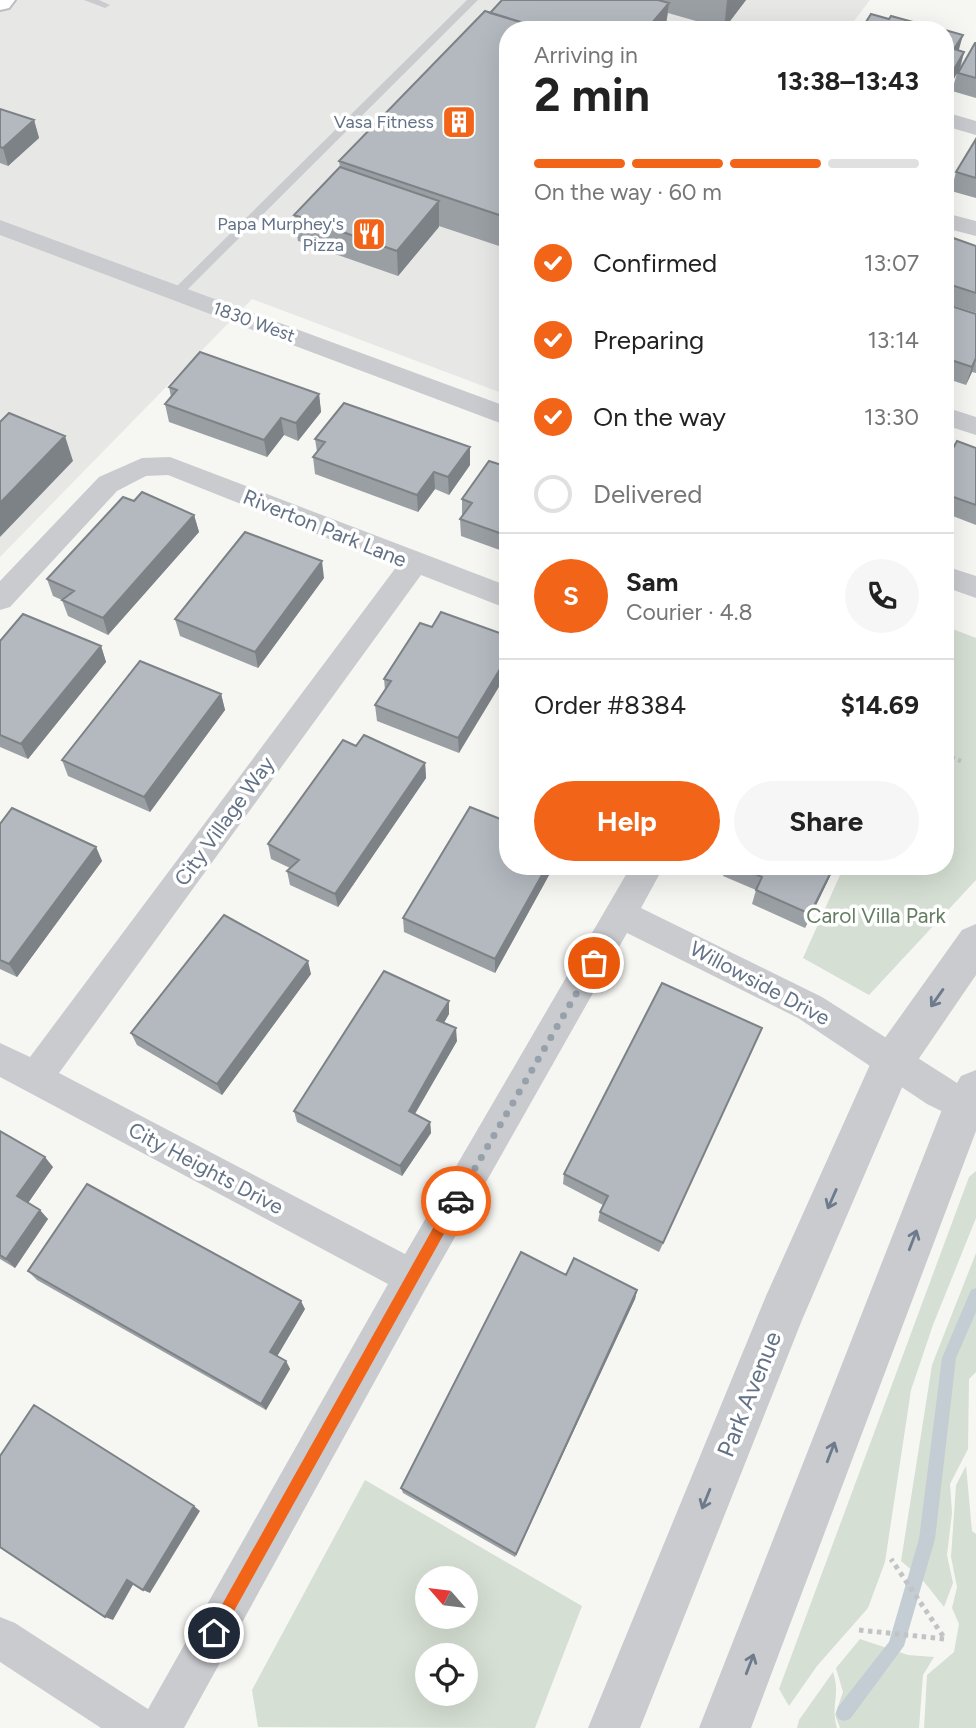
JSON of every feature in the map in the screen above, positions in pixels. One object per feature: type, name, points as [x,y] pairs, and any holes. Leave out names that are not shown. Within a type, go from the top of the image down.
[{"type":"street","points":[[954,122],[976,128]]},
{"type":"street","points":[[954,223],[976,229]]},
{"type":"street","name":"1830 West","points":[[0,227],[499,414]]},
{"type":"street","points":[[954,419],[976,426]]},
{"type":"street","name":"Riverton Park Lane","points":[[0,598],[108,484],[142,467],[170,466],[414,564],[499,595]]},
{"type":"street","name":"City Village Way","points":[[35,1078],[414,564]]},
{"type":"street","points":[[954,579],[976,587]]},
{"type":"street","points":[[162,1728],[411,1277],[643,875]]},
{"type":"street","name":"Willowside Drive","points":[[622,915],[768,982],[847,1030],[892,1063]]},
{"type":"street","name":"Park Avenue","points":[[614,1728],[782,1312],[892,1063],[976,942]]},
{"type":"street","name":"City Heights Drive","points":[[0,1059],[411,1277]]},
{"type":"street","points":[[725,1728],[972,1103],[892,1063]]},
{"type":"street","points":[[0,1638],[139,1728]]},
{"type":"lane","points":[[89,0],[105,5]]},
{"type":"lane","points":[[177,293],[473,0]]},
{"type":"path","points":[[954,758],[961,761]]},
{"type":"path","points":[[859,1630],[945,1639],[891,1559]]},
{"type":"shaded area","points":[[0,0],[870,0],[854,21],[499,21],[499,392],[252,299],[0,557]]},
{"type":"green space","name":"Carol Villa Park","points":[[954,629],[976,638],[976,880],[869,995],[803,958],[840,875],[954,875]]},
{"type":"green space","points":[[976,1171],[976,1218],[933,1325],[911,1390],[885,1562],[868,1608],[817,1666],[789,1706],[779,1689],[969,1177]]},
{"type":"green space","points":[[976,1253],[976,1372],[969,1379],[968,1449],[950,1484],[952,1513],[947,1555],[953,1583],[944,1607],[921,1578],[901,1561],[932,1365]]},
{"type":"green space","points":[[966,1466],[972,1531],[976,1534],[976,1728],[924,1728],[927,1675],[954,1652],[959,1624],[952,1608],[957,1587],[951,1557],[956,1485]]},
{"type":"green space","points":[[365,1480],[582,1606],[535,1728],[258,1727],[252,1690]]},
{"type":"green space","points":[[860,1639],[908,1655],[934,1657],[923,1675],[919,1728],[840,1728],[835,1715],[843,1692],[836,1668]]},
{"type":"green space","points":[[833,1672],[837,1728],[797,1728],[799,1720]]},
{"type":"building","points":[[502,0],[658,0],[669,3],[654,21],[517,21],[490,13]]},
{"type":"building","name":"Vasa Fitness","points":[[485,11],[518,21],[499,21],[499,215],[339,161]]},
{"type":"building","points":[[871,14],[909,21],[867,21]]},
{"type":"building","points":[[954,32],[963,35],[954,49]]},
{"type":"building","points":[[976,43],[976,78],[958,73]]},
{"type":"building","points":[[954,49],[964,52],[954,69]]},
{"type":"building","points":[[0,109],[34,120],[3,148],[0,147]]},
{"type":"building","points":[[976,139],[976,178],[956,172]]},
{"type":"building","points":[[340,167],[439,201],[397,251],[294,215]]},
{"type":"building","points":[[954,238],[976,246],[976,293],[954,286]]},
{"type":"building","points":[[954,307],[976,314],[976,358],[972,367],[954,361]]},
{"type":"building","points":[[200,352],[319,394],[296,423],[281,418],[264,440],[165,404],[177,390],[169,387]]},
{"type":"building","points":[[344,403],[470,447],[448,477],[434,472],[417,495],[313,457],[325,442],[315,439]]},
{"type":"building","points":[[9,413],[65,436],[0,503],[0,422]]},
{"type":"building","points":[[957,441],[976,448],[976,505],[954,497],[954,446]]},
{"type":"building","points":[[489,461],[499,464],[499,533],[460,519],[472,503],[462,499]]},
{"type":"building","points":[[142,492],[194,515],[103,618],[62,600],[74,591],[47,579],[123,497],[134,501]]},
{"type":"building","points":[[245,532],[322,561],[255,652],[175,619]]},
{"type":"building","points":[[441,612],[499,633],[499,671],[458,738],[375,705],[391,681],[384,679],[420,623],[432,627]]},
{"type":"building","points":[[23,614],[101,646],[21,744],[0,735],[0,641]]},
{"type":"building","points":[[140,661],[221,694],[144,797],[62,760]]},
{"type":"building","points":[[364,735],[425,763],[335,894],[287,871],[299,860],[268,844],[343,740],[356,746]]},
{"type":"building","points":[[470,807],[499,818],[499,875],[542,875],[495,959],[403,918]]},
{"type":"building","points":[[12,808],[96,847],[9,964],[0,960],[0,824]]},
{"type":"building","points":[[757,875],[830,875],[810,914],[756,890],[762,877]]},
{"type":"building","points":[[224,915],[308,961],[217,1084],[131,1033]]},
{"type":"building","points":[[384,971],[449,1001],[437,1020],[456,1028],[409,1111],[430,1122],[400,1166],[294,1111]]},
{"type":"building","points":[[662,983],[762,1028],[663,1243],[600,1212],[608,1196],[564,1174]]},
{"type":"building","points":[[0,1131],[45,1157],[17,1196],[40,1210],[6,1259],[0,1255]]},
{"type":"building","points":[[87,1184],[301,1301],[270,1352],[286,1361],[261,1404],[28,1271]]},
{"type":"building","points":[[521,1252],[566,1275],[574,1258],[637,1290],[516,1554],[401,1488]]},
{"type":"building","points":[[34,1405],[194,1506],[143,1590],[127,1580],[105,1617],[0,1547],[0,1456]]},
{"type":"waterway","points":[[844,1713],[896,1646],[927,1539],[949,1358],[976,1295]]},
{"type":"way so far","points":[[456,1201],[594,963]]},
{"type":"place","name":"Vasa Fitness","points":[[459,122]]},
{"type":"place","name":"Papa Murphey's Pizza","points":[[369,234]]},
{"type":"route","points":[[214,1633],[411,1277],[456,1201]]}]
